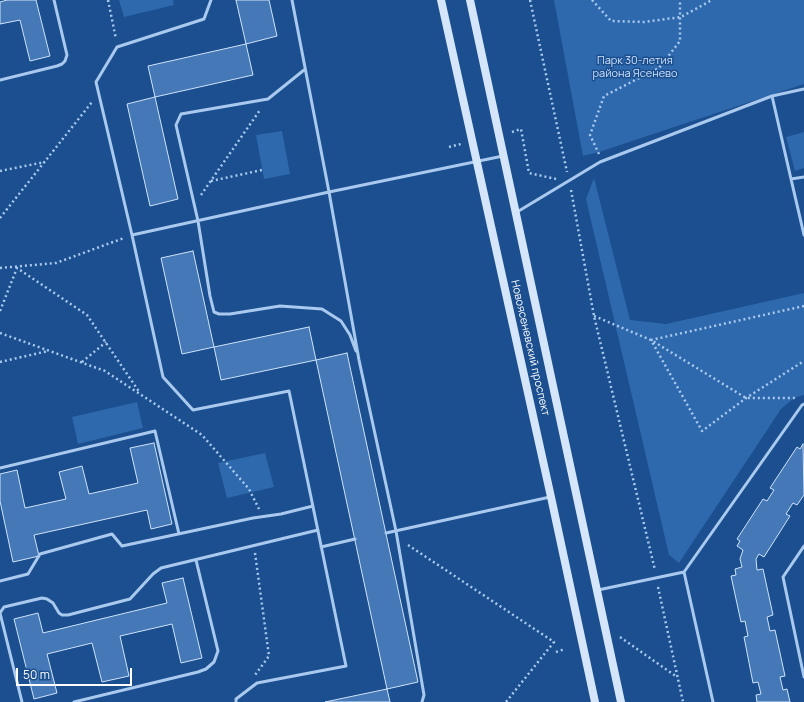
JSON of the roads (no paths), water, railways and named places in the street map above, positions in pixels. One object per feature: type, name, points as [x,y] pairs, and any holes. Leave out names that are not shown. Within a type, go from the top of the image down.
[{"type":"street","name":"Новоясеневский проспект","points":[[441,0],[595,702]]},
{"type":"street","name":"Новоясеневский проспект","points":[[470,0],[621,702]]},
{"type":"lane","points":[[0,80],[57,66],[65,61],[67,55],[54,0]]},
{"type":"lane","points":[[212,0],[204,19],[117,47],[96,82],[132,235],[163,377],[193,410],[289,391],[346,666],[257,683],[236,699],[236,702]]},
{"type":"lane","points":[[292,0],[304,70],[329,192],[359,360],[396,531],[424,695],[422,702]]},
{"type":"lane","points":[[304,70],[268,99],[181,114],[176,125],[198,221],[214,312],[219,314],[230,314],[280,306],[322,309],[341,321],[350,335],[359,360]]},
{"type":"lane","points":[[516,213],[600,162],[772,96],[804,89]]},
{"type":"lane","points":[[772,96],[804,235]]},
{"type":"lane","points":[[132,235],[503,156]]},
{"type":"lane","points":[[791,179],[804,177]]},
{"type":"lane","points":[[597,591],[684,572],[803,404]]},
{"type":"lane","points":[[0,468],[155,431],[179,534]]},
{"type":"lane","points":[[386,533],[551,497]]},
{"type":"lane","points":[[0,581],[28,574],[40,554],[112,534],[122,546],[313,506]]},
{"type":"lane","points":[[22,702],[0,613],[2,609],[42,598],[53,603],[59,613],[65,615],[126,601],[133,597],[161,568],[318,530]]},
{"type":"lane","points":[[322,547],[355,540]]},
{"type":"lane","points":[[804,546],[783,577],[804,677]]},
{"type":"lane","points":[[74,702],[198,672],[206,669],[214,662],[218,651],[196,560]]},
{"type":"lane","points":[[684,572],[713,702]]},
{"type":"park label","name":"Парк 30-летия района Ясенево","points":[[635,67]]}]
